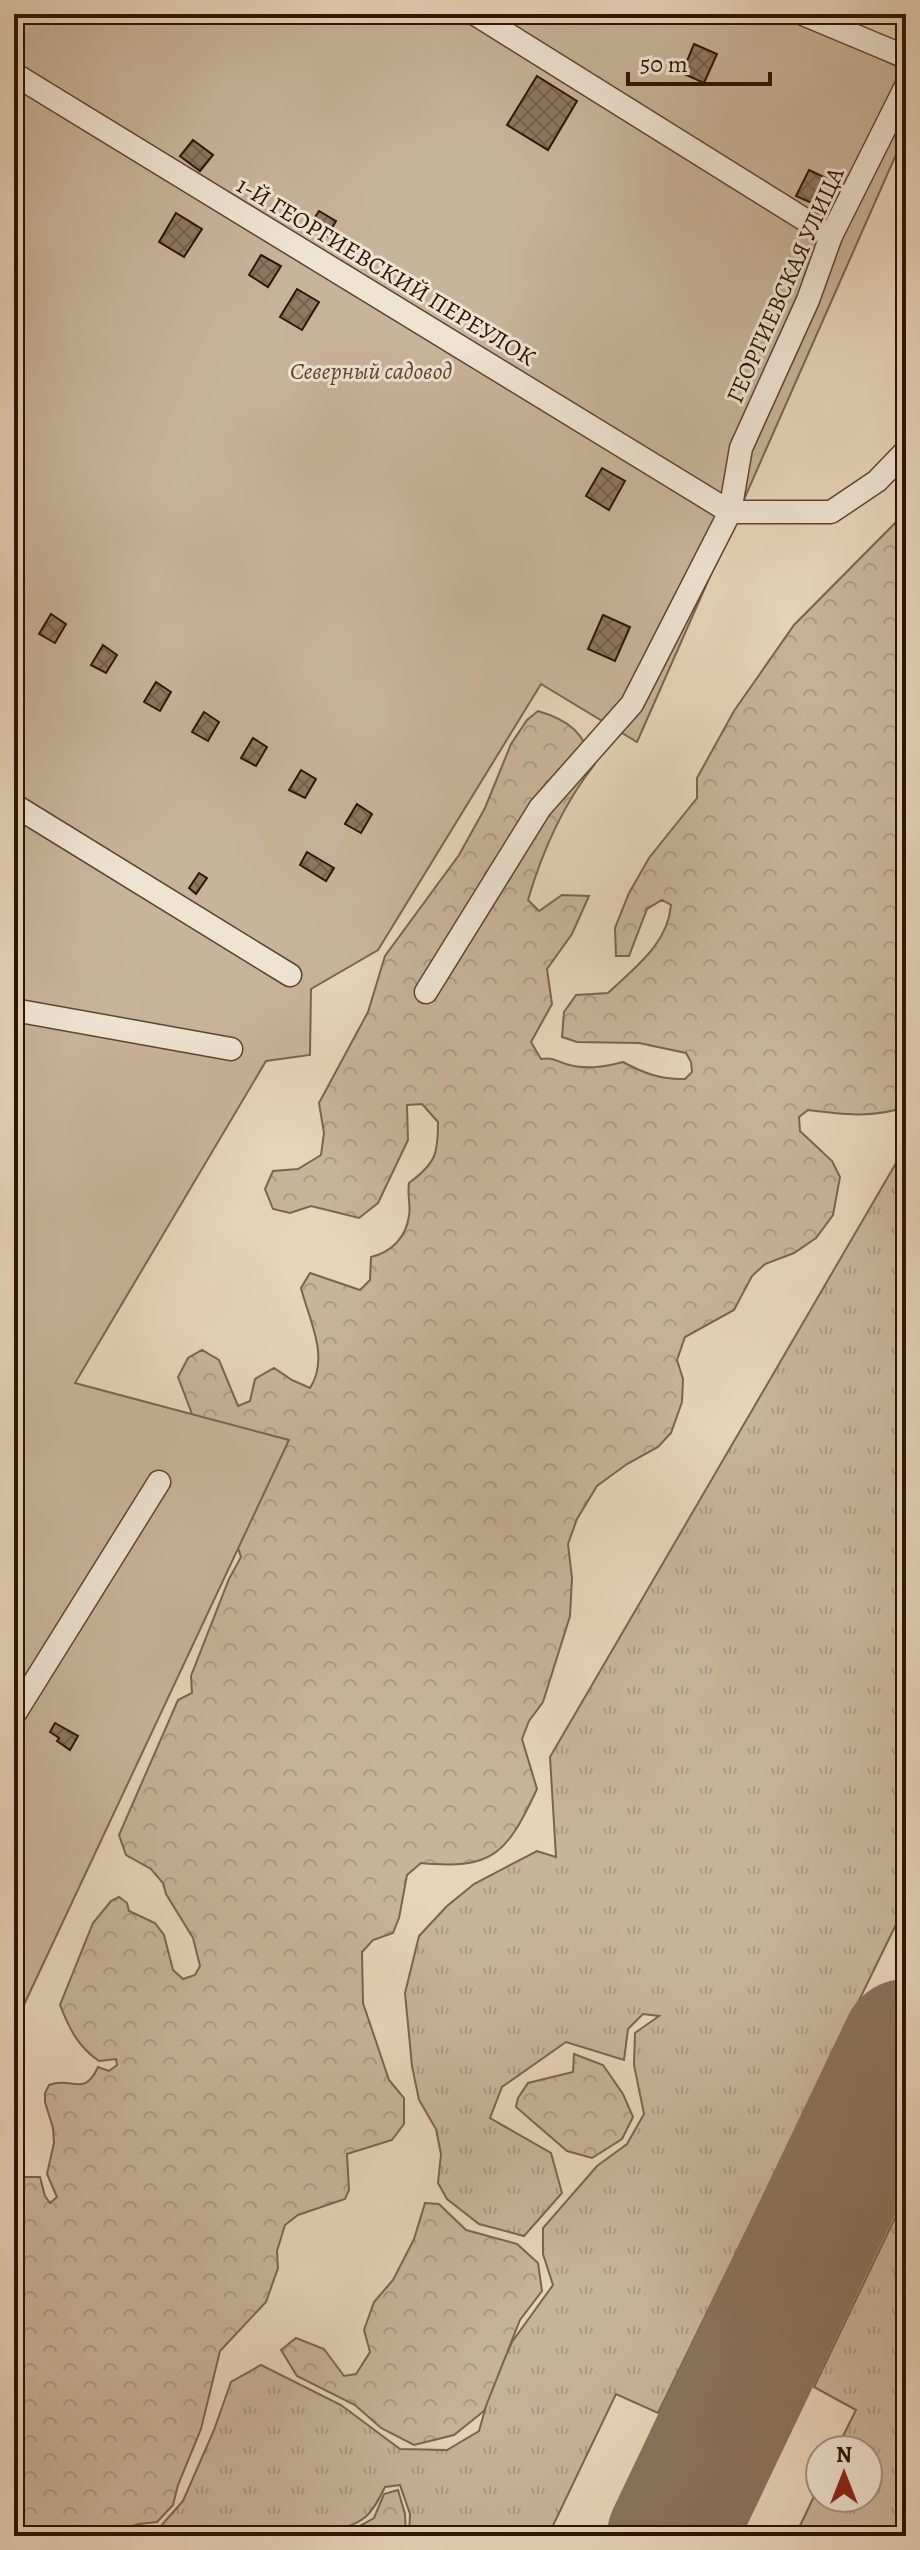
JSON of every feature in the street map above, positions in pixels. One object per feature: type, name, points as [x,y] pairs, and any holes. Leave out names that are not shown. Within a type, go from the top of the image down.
[{"type":"street","points":[[475,14],[831,236]]},
{"type":"street","points":[[803,14],[906,57]]},
{"type":"street","name":"1-Й ГЕОРГИЕВСКИЙ ПЕРЕУЛОК","points":[[14,74],[730,512]]},
{"type":"street","name":"ГЕОРГИЕВСКАЯ УЛИЦА","points":[[426,992],[540,808],[632,704],[730,512],[741,448],[808,300],[831,236],[906,86]]},
{"type":"street","points":[[730,512],[831,512],[877,481],[906,451]]},
{"type":"street","points":[[14,805],[290,975]]},
{"type":"street","points":[[14,1010],[231,1049]]},
{"type":"street","points":[[14,1715],[159,1482]]},
{"type":"green space","name":"Северный садовод","points":[[14,14],[792,14],[906,71],[906,132],[637,742],[541,684],[378,950],[311,989],[310,1055],[266,1061],[75,1383],[289,1440],[14,2026]]},
{"type":"green space","points":[[906,512],[906,1024],[896,1034],[906,1062],[906,1106],[870,1114],[808,1110],[799,1117],[800,1131],[832,1161],[840,1177],[833,1215],[816,1238],[794,1253],[765,1264],[752,1276],[734,1310],[685,1337],[677,1360],[683,1379],[682,1402],[671,1433],[658,1447],[597,1486],[577,1519],[568,1544],[572,1578],[570,1616],[543,1702],[529,1721],[522,1739],[537,1789],[516,1829],[495,1853],[466,1863],[421,1863],[407,1875],[393,1933],[373,1940],[362,1952],[363,2003],[389,2080],[404,2098],[404,2124],[392,2140],[347,2154],[349,2190],[345,2199],[298,2215],[285,2225],[277,2251],[278,2268],[266,2302],[220,2351],[201,2429],[173,2505],[157,2522],[116,2531],[112,2536],[14,2536],[14,2174],[40,2177],[50,2203],[57,2197],[47,2174],[54,2143],[45,2093],[49,2085],[82,2084],[88,2082],[98,2067],[109,2071],[117,2065],[116,2059],[99,2061],[85,2050],[60,2005],[93,1923],[111,1901],[119,1897],[127,1903],[129,1911],[155,1923],[164,1935],[173,1970],[183,1979],[195,1975],[200,1966],[193,1938],[166,1894],[163,1883],[151,1869],[126,1855],[119,1835],[178,1700],[192,1693],[191,1676],[229,1579],[241,1557],[178,1377],[188,1358],[202,1350],[219,1360],[238,1406],[250,1401],[255,1379],[274,1368],[310,1388],[316,1376],[318,1351],[301,1288],[310,1273],[360,1290],[370,1280],[371,1257],[391,1247],[405,1231],[409,1212],[409,1183],[430,1163],[437,1142],[438,1122],[422,1104],[407,1105],[408,1140],[378,1203],[359,1218],[311,1206],[290,1213],[273,1209],[265,1189],[273,1171],[298,1169],[321,1155],[324,1133],[319,1103],[368,1012],[385,956],[459,855],[485,808],[511,744],[527,720],[538,711],[568,724],[580,736],[595,764],[573,795],[555,829],[528,900],[539,911],[562,895],[589,896],[572,934],[547,969],[552,1004],[531,1042],[541,1059],[573,1066],[594,1067],[623,1062],[653,1075],[677,1079],[685,1079],[692,1072],[686,1053],[639,1043],[577,1042],[562,1037],[564,1012],[576,995],[608,993],[657,943],[664,932],[671,905],[662,900],[647,909],[629,956],[616,956],[615,928],[629,893],[649,858],[697,798],[697,778],[734,711],[794,625]]},
{"type":"green space","points":[[906,1146],[906,1904],[658,2413],[616,2394],[548,2536],[409,2536],[410,2514],[400,2485],[385,2487],[365,2517],[333,2532],[331,2536],[152,2536],[183,2501],[231,2382],[261,2365],[341,2405],[400,2449],[447,2450],[479,2431],[491,2388],[512,2342],[553,2285],[543,2254],[543,2228],[597,2166],[627,2144],[644,2114],[634,2065],[635,2033],[659,2016],[643,2014],[628,2029],[624,2060],[566,2042],[502,2087],[490,2118],[551,2153],[562,2193],[524,2236],[479,2224],[447,2199],[438,2183],[441,2154],[436,2129],[419,2100],[412,2066],[405,1993],[419,1936],[447,1906],[474,1884],[537,1851],[556,1857],[550,1757]]},
{"type":"green space","points":[[574,2054],[603,2065],[623,2094],[633,2117],[622,2139],[592,2158],[567,2151],[516,2107],[528,2083],[573,2072]]},
{"type":"green space","points":[[906,2195],[906,2536],[795,2536],[806,2514],[884,2514],[884,2434],[844,2434],[856,2410],[814,2387]]},
{"type":"green space","points":[[425,2203],[439,2204],[466,2230],[517,2244],[538,2263],[542,2291],[520,2320],[484,2411],[454,2435],[414,2445],[381,2428],[355,2405],[297,2376],[281,2350],[296,2338],[324,2349],[344,2376],[356,2374],[370,2352],[364,2330],[374,2302],[393,2280],[414,2239]]},
{"type":"green space","points":[[398,2490],[405,2514],[406,2536],[342,2536],[374,2518],[384,2494]]},
{"type":"building","points":[[694,44],[717,54],[704,83],[682,73]]},
{"type":"building","points":[[537,76],[577,101],[548,150],[507,125]]},
{"type":"building","points":[[193,140],[213,155],[200,171],[180,156]]},
{"type":"building","points":[[809,170],[826,178],[814,204],[796,196]]},
{"type":"building","points":[[319,211],[336,221],[327,236],[310,225]]},
{"type":"building","points":[[176,213],[202,229],[184,257],[159,242]]},
{"type":"building","points":[[261,255],[281,266],[268,287],[249,275]]},
{"type":"building","points":[[297,289],[319,302],[302,330],[280,317]]},
{"type":"building","points":[[602,468],[625,481],[609,510],[586,496]]},
{"type":"building","points":[[51,614],[66,624],[55,643],[39,634]]},
{"type":"building","points":[[603,615],[630,627],[615,661],[588,649]]},
{"type":"building","points":[[103,645],[117,655],[106,673],[91,665]]},
{"type":"building","points":[[156,682],[171,692],[160,711],[144,702]]},
{"type":"building","points":[[204,712],[219,722],[208,741],[192,732]]},
{"type":"building","points":[[253,738],[267,747],[256,766],[241,758]]},
{"type":"building","points":[[301,770],[316,779],[305,798],[289,790]]},
{"type":"building","points":[[357,804],[372,814],[361,833],[345,824]]},
{"type":"building","points":[[307,852],[334,868],[326,881],[300,865]]},
{"type":"building","points":[[199,873],[207,878],[196,894],[189,888]]},
{"type":"building","points":[[55,1723],[78,1736],[70,1750],[50,1732]]},
{"type":"taxiway","points":[[896,2064],[906,2054]]},
{"type":"runway","points":[[671,2536],[906,2043]]}]
